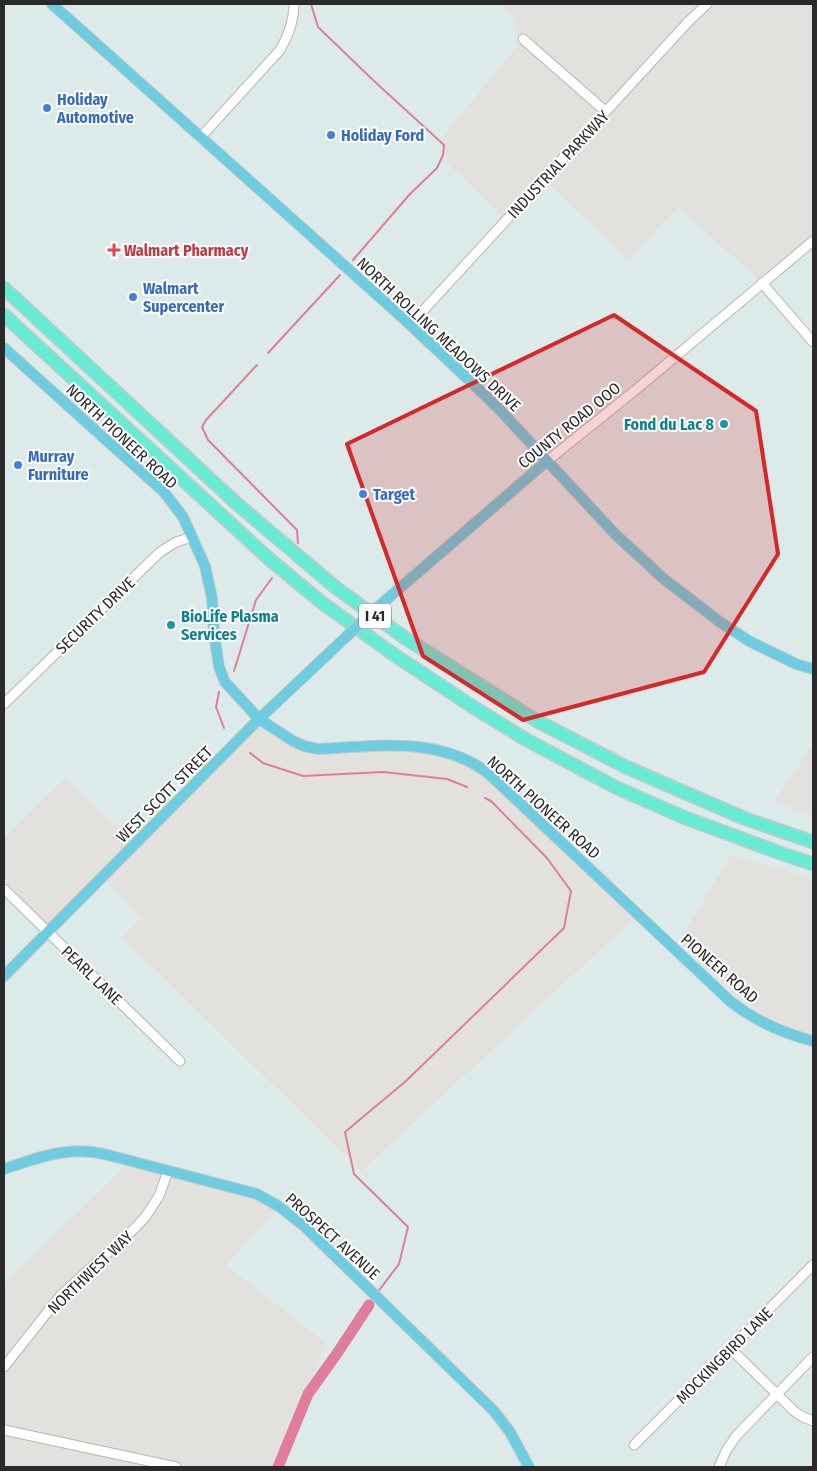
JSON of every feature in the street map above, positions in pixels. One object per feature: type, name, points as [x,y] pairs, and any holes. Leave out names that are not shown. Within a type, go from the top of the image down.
[{"type":"highway","points":[[4,279],[54,335]]},
{"type":"highway","name":"I 41","points":[[4,288],[236,503],[335,586],[405,638],[537,721],[626,767],[746,819],[813,842]]},
{"type":"highway","name":"I 41","points":[[4,316],[268,558],[321,602],[390,652],[525,739],[615,786],[683,817],[813,864]]},
{"type":"main road","name":"NORTH ROLLING MEADOWS DRIVE","points":[[52,4],[410,325],[500,410],[616,535],[664,579],[720,622],[749,641],[789,661],[813,669]]},
{"type":"main road","name":"NORTH PIONEER ROAD","points":[[4,348],[164,492],[183,517],[205,566],[212,598],[214,633],[219,667],[225,682],[259,719],[288,739],[304,746],[318,749],[406,745],[446,752],[468,760],[489,774],[620,897]]},
{"type":"main road","name":"COUNTY ROAD OOO","points":[[347,636],[547,461]]},
{"type":"main road","name":"WEST SCOTT STREET","points":[[4,976],[259,719],[347,636]]},
{"type":"main road","name":"PIONEER ROAD","points":[[620,897],[734,1004],[772,1027],[813,1041]]},
{"type":"main road","name":"PROSPECT AVENUE","points":[[4,1168],[57,1152],[104,1154],[257,1194],[272,1202],[304,1225],[462,1378],[498,1416],[510,1432],[528,1467]]},
{"type":"street","points":[[202,137],[280,50],[291,25],[294,4]]},
{"type":"street","name":"INDUSTRIAL PARKWAY","points":[[410,325],[688,22],[707,4]]},
{"type":"street","points":[[523,39],[605,112]]},
{"type":"street","name":"COUNTY ROAD OOO","points":[[547,461],[638,388],[813,241]]},
{"type":"street","points":[[762,283],[813,342]]},
{"type":"street","name":"SECURITY DRIVE","points":[[4,704],[156,555],[176,542],[192,537]]},
{"type":"street","name":"PEARL LANE","points":[[4,889],[180,1061]]},
{"type":"street","name":"NORTHWEST WAY","points":[[4,1368],[61,1295],[146,1216],[159,1196],[168,1172]]},
{"type":"street","name":"MOCKINGBIRD LANE","points":[[634,1445],[813,1265]]},
{"type":"street","points":[[730,1348],[796,1413],[813,1421]]},
{"type":"street","points":[[719,1467],[733,1439],[813,1357]]},
{"type":"street","points":[[4,1430],[176,1467]]},
{"type":"highlighted area","points":[[614,315],[756,411],[778,554],[704,672],[523,720],[423,656],[347,444]]},
{"type":"shaded area","points":[[500,4],[813,4],[813,241],[762,283],[678,207],[628,260],[544,179],[506,220],[449,165],[440,140],[523,39],[511,14]]},
{"type":"shaded area","points":[[259,719],[304,746],[406,745],[468,760],[639,914],[361,1171],[122,937],[141,918],[100,874],[47,932],[4,889],[4,838],[65,778],[132,841]]},
{"type":"shaded area","points":[[813,744],[813,816],[774,802]]},
{"type":"shaded area","points":[[731,855],[813,879],[813,1035],[772,1022],[736,995],[678,943]]},
{"type":"shaded area","points":[[131,1161],[211,1183],[280,1207],[226,1265],[326,1343],[274,1467],[176,1467],[137,1460],[135,1467],[4,1467],[4,1283]]},
{"type":"waterway","points":[[311,4],[318,27],[444,145],[443,155],[437,168],[410,194],[353,260]]},
{"type":"waterway","points":[[268,353],[340,275]]},
{"type":"waterway","points":[[257,365],[206,420],[202,427],[208,440],[297,530],[298,543]]},
{"type":"waterway","points":[[234,671],[256,600],[272,578]]},
{"type":"waterway","points":[[219,692],[216,707],[224,728]]},
{"type":"waterway","points":[[250,753],[263,763],[303,776],[383,772],[447,779],[467,787]]},
{"type":"waterway","points":[[377,1293],[399,1264],[408,1227],[354,1174],[345,1132],[406,1081],[564,928],[571,891],[547,858],[491,801],[485,798]]},
{"type":"waterway","points":[[369,1305],[373,1299]]},
{"type":"waterway","points":[[278,1467],[308,1394],[369,1305]]},
{"type":"place","name":"Holiday Automotive","points":[[47,108]]},
{"type":"place","name":"Holiday Ford","points":[[331,135]]},
{"type":"place","name":"Walmart Pharmacy","points":[[114,250]]},
{"type":"place","name":"Walmart Supercenter","points":[[133,297]]},
{"type":"place","name":"Fond du Lac 8","points":[[724,424]]},
{"type":"place","name":"Murray Furniture","points":[[18,465]]},
{"type":"place","name":"Target","points":[[363,494]]},
{"type":"place","name":"BioLife Plasma Services","points":[[171,625]]}]
